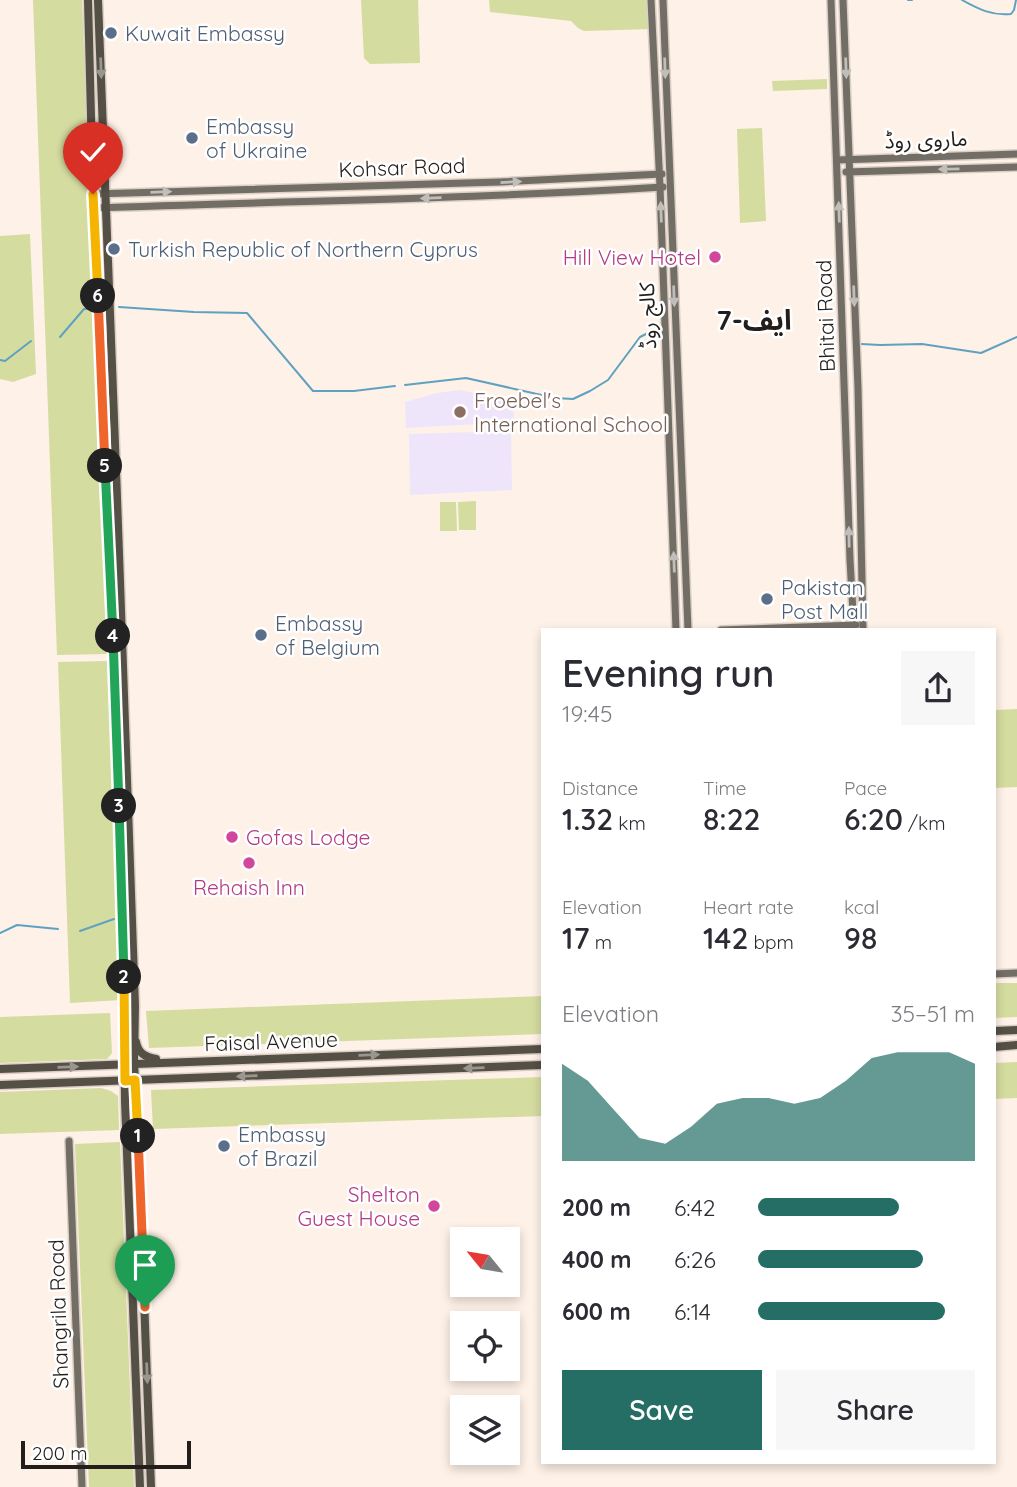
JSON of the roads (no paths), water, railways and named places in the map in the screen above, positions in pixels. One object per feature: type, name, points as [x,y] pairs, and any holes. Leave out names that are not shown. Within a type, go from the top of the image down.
[{"type":"main road","points":[[88,0],[93,194],[114,671],[125,1101],[140,1487]]},
{"type":"main road","points":[[98,0],[128,781],[135,1006],[134,1063],[151,1487]]},
{"type":"main road","points":[[996,1031],[1017,1027]]},
{"type":"main road","points":[[99,1066],[116,1058],[125,1035]]},
{"type":"main road","points":[[135,1035],[136,1046],[145,1056],[170,1062]]},
{"type":"main road","points":[[996,1047],[1016,1047]]},
{"type":"main road","name":"Faisal Avenue","points":[[0,1069],[541,1049]]},
{"type":"main road","name":"Faisal Avenue","points":[[0,1085],[541,1065]]},
{"type":"main road","points":[[136,1102],[140,1091],[146,1085],[169,1079]]},
{"type":"main road","points":[[102,1082],[116,1088],[125,1101]]},
{"type":"street","name":"کالج روڈ","points":[[651,0],[676,628]]},
{"type":"street","name":"کالج روڈ","points":[[663,0],[688,628]]},
{"type":"street","name":"Bhitai Road","points":[[831,0],[854,628]]},
{"type":"street","name":"Bhitai Road","points":[[843,0],[858,388],[863,628]]},
{"type":"street","points":[[992,154],[992,168]]},
{"type":"street","name":"ماروی روڈ","points":[[837,160],[1017,154]]},
{"type":"street","points":[[926,157],[926,169]]},
{"type":"street","name":"ماروی روڈ","points":[[837,172],[1017,167]]},
{"type":"street","name":"Kohsar Road","points":[[93,194],[500,182],[670,174]]},
{"type":"street","name":"Kohsar Road","points":[[94,208],[394,199],[671,186]]},
{"type":"street","points":[[845,389],[858,388]]},
{"type":"street","points":[[850,560],[862,560]]},
{"type":"street","points":[[854,628],[863,628]]},
{"type":"street","points":[[996,974],[1017,973]]},
{"type":"street","name":"Shangrila Road","points":[[69,1141],[82,1487]]},
{"type":"waterway","points":[[962,0],[998,14],[1011,14],[1016,0]]},
{"type":"waterway","points":[[119,307],[247,313],[313,391],[354,391],[395,386]]},
{"type":"waterway","points":[[60,337],[84,309],[88,309]]},
{"type":"waterway","points":[[405,385],[466,378],[555,398],[573,399],[608,380],[640,337],[658,331]]},
{"type":"waterway","points":[[861,344],[922,344],[981,353],[1017,337]]},
{"type":"waterway","points":[[0,360],[5,361],[31,341]]},
{"type":"waterway","points":[[80,931],[114,919]]},
{"type":"waterway","points":[[0,933],[17,925],[58,929]]},
{"type":"place","name":"Kuwait Embassy","points":[[111,33]]},
{"type":"place","name":"Embassy of Ukraine","points":[[192,138]]},
{"type":"place","name":"Turkish Republic of Northern Cyprus","points":[[114,249]]},
{"type":"place","name":"Hill View Hotel","points":[[715,257]]},
{"type":"place","name":"Froebel's International School","points":[[460,412]]},
{"type":"place","name":"Pakistan Post Mall","points":[[767,599]]},
{"type":"place","name":"Embassy of Belgium","points":[[261,635]]},
{"type":"place","name":"Gofas Lodge","points":[[232,837]]},
{"type":"place","name":"Rehaish Inn","points":[[249,863]]},
{"type":"place","name":"Embassy of Brazil","points":[[224,1146]]},
{"type":"place","name":"Shelton Guest House","points":[[434,1206]]},
{"type":"district","name":"ایف-7","points":[[754,319]]}]
